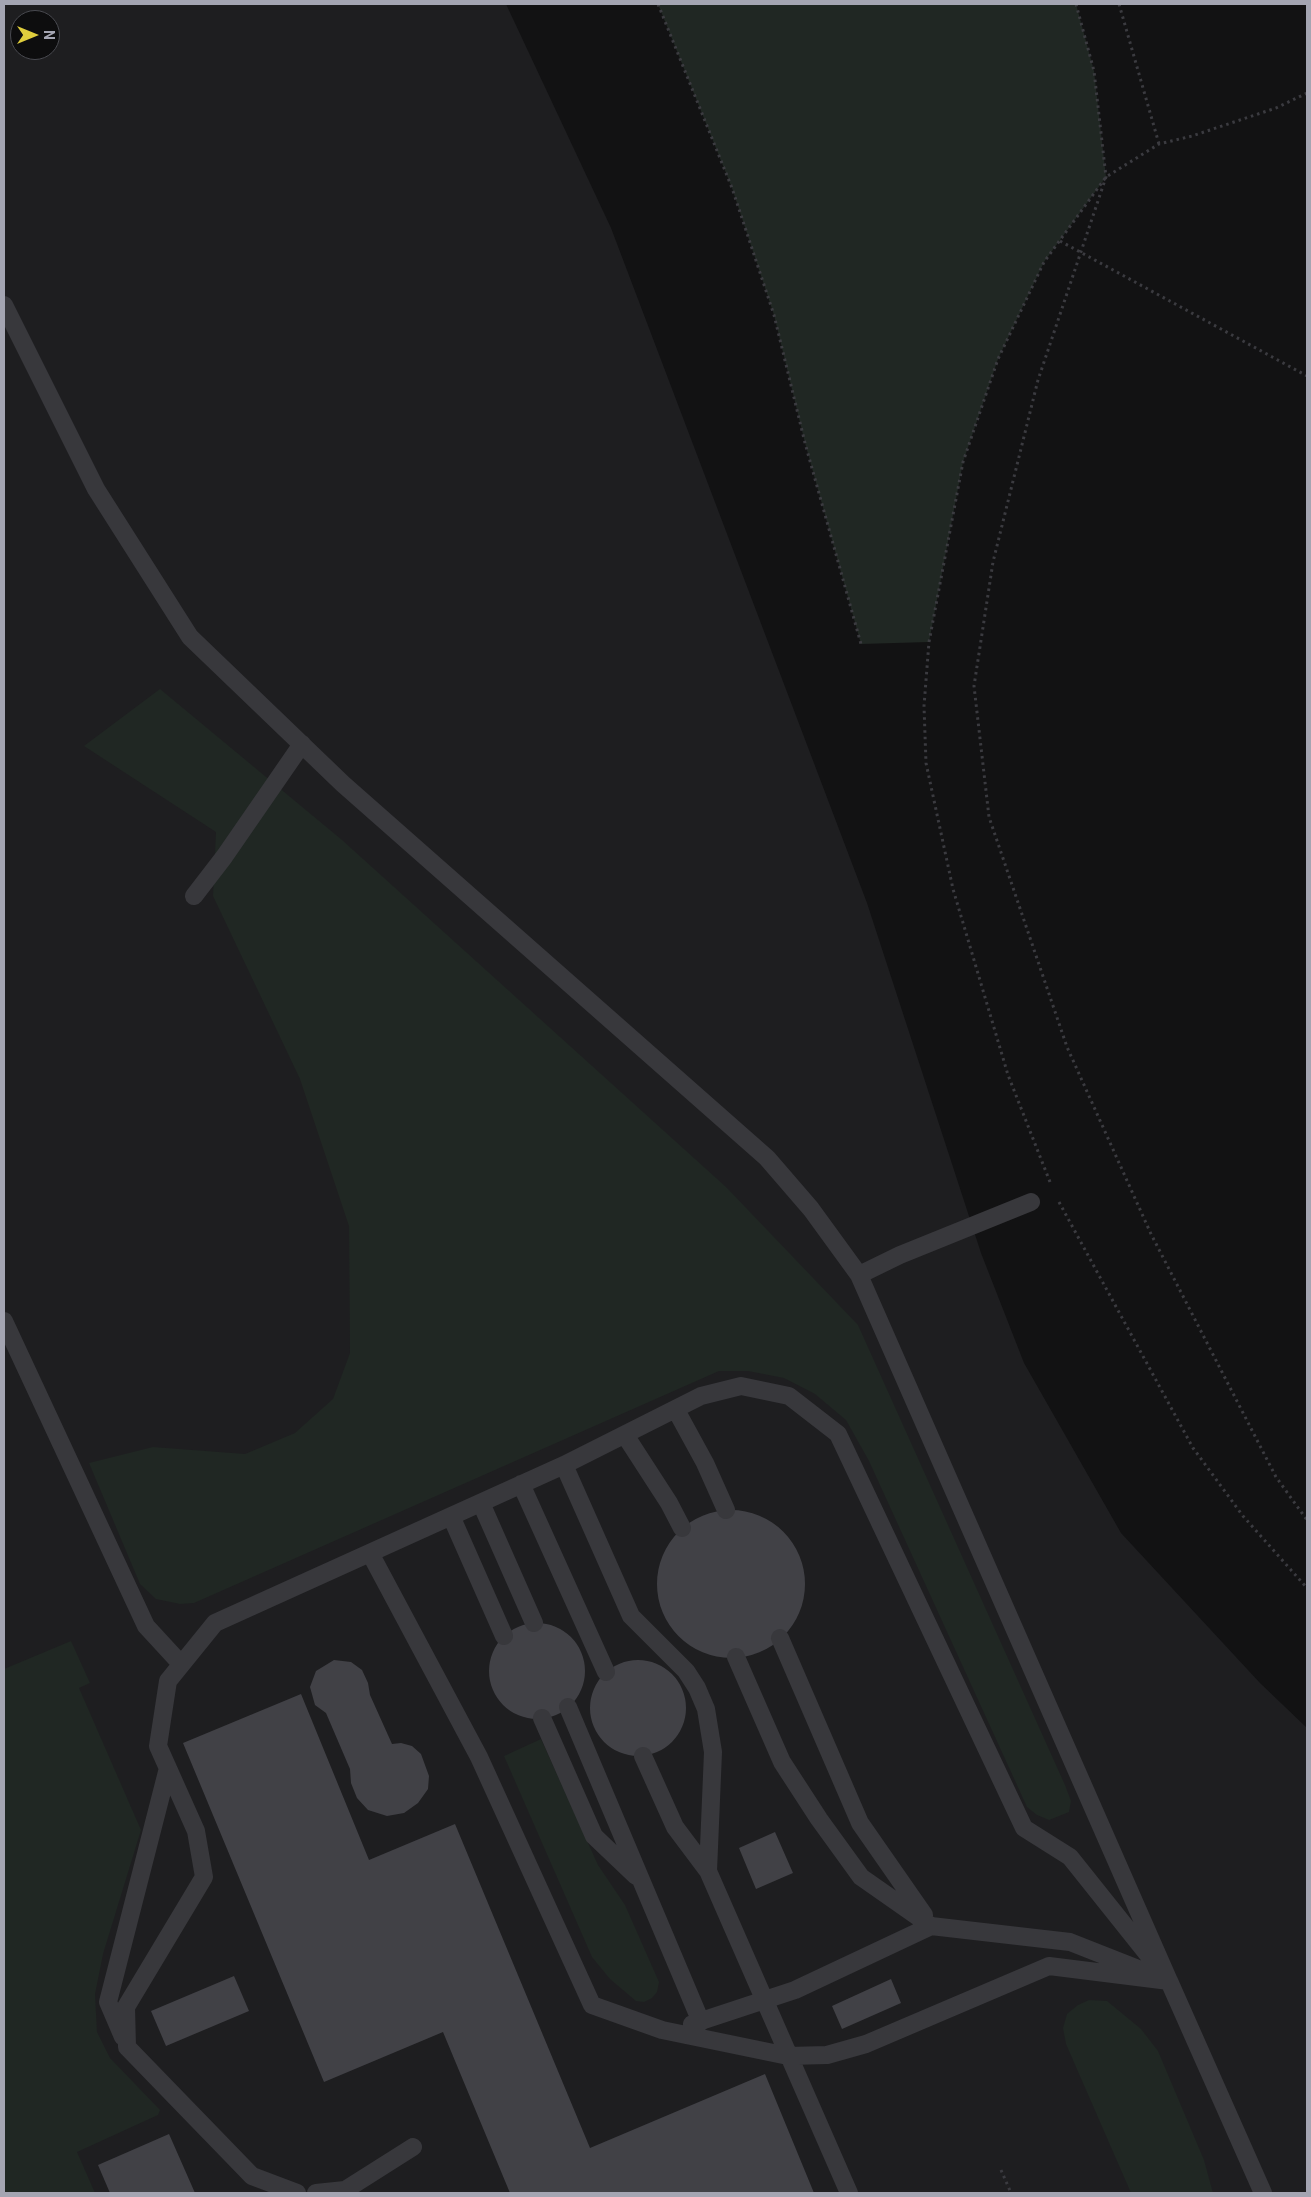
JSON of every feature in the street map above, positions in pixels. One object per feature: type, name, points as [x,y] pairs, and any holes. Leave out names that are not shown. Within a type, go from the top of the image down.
[{"type":"lane","points":[[4,305],[96,489],[190,636],[343,784],[767,1158],[811,1209],[859,1275],[1263,2193]]},
{"type":"lane","points":[[194,896],[224,858],[302,744]]},
{"type":"lane","points":[[859,1275],[900,1255],[1031,1202]]},
{"type":"lane","points":[[4,1320],[146,1626],[182,1664]]},
{"type":"lane","points":[[128,2047],[126,2008],[204,1877],[196,1831],[158,1746],[168,1682],[215,1623],[564,1465],[701,1396],[742,1386],[788,1396],[838,1434],[1024,1828],[1070,1857],[1169,1981]]},
{"type":"lane","points":[[676,1410],[705,1463],[726,1510]]},
{"type":"lane","points":[[625,1435],[669,1503],[682,1528]]},
{"type":"lane","points":[[564,1465],[631,1616],[686,1671],[697,1688],[706,1709],[713,1752],[708,1870]]},
{"type":"lane","points":[[521,1484],[606,1672]]},
{"type":"lane","points":[[481,1503],[534,1623]]},
{"type":"lane","points":[[451,1516],[504,1636]]},
{"type":"lane","points":[[370,1553],[479,1757],[592,2004],[662,2030],[788,2056],[827,2055],[866,2044],[1049,1966],[1169,1981]]},
{"type":"lane","points":[[780,1638],[860,1823],[931,1926]]},
{"type":"lane","points":[[736,1657],[782,1762],[824,1827],[861,1877],[931,1926],[1070,1942],[1169,1981]]},
{"type":"lane","points":[[568,1707],[701,2022]]},
{"type":"lane","points":[[542,1718],[594,1836],[641,1880]]},
{"type":"lane","points":[[643,1756],[675,1827],[708,1870],[849,2193]]},
{"type":"lane","points":[[168,1768],[108,2002],[128,2047],[252,2176],[259,2193]]},
{"type":"lane","points":[[662,2030],[701,2022],[764,2002],[795,1990],[931,1926]]},
{"type":"lane","points":[[316,2193],[345,2190],[413,2147]]},
{"type":"lane","points":[[252,2176],[297,2193]]},
{"type":"path","points":[[658,4],[732,188],[774,315],[805,443],[861,644]]},
{"type":"path","points":[[1076,4],[1094,71],[1106,177],[1038,380],[993,562],[974,686],[989,816],[1067,1047],[1151,1234],[1276,1477],[1307,1520]]},
{"type":"path","points":[[1119,4],[1159,144]]},
{"type":"path","points":[[1050,1184],[1008,1075],[953,889],[926,763],[924,706],[928,642],[963,462],[998,359],[1044,262],[1106,177],[1159,144],[1192,136],[1276,108],[1307,93]]},
{"type":"path","points":[[1060,241],[1307,376]]},
{"type":"path","points":[[1058,1201],[1193,1448],[1243,1516],[1306,1586]]},
{"type":"path","points":[[1000,2170],[1011,2193]]},
{"type":"shaded area","points":[[4,4],[506,4],[611,228],[867,903],[981,1253],[1024,1363],[1121,1533],[1260,1683],[1307,1728],[1307,2193],[24,2193],[4,2143]]},
{"type":"shaded area","points":[[658,4],[1076,4],[1094,71],[1106,177],[1044,262],[998,359],[963,462],[929,642],[861,644],[805,443],[774,315],[732,188]]},
{"type":"shaded area","points":[[160,689],[342,840],[726,1187],[858,1325],[1065,1785],[1071,1801],[1069,1812],[1049,1820],[1037,1815],[1027,1807],[869,1461],[846,1420],[815,1394],[784,1378],[748,1371],[719,1371],[194,1603],[180,1604],[156,1599],[140,1584],[89,1463],[153,1447],[245,1454],[295,1433],[333,1399],[350,1353],[349,1226],[300,1079],[213,896],[216,832],[84,746]]},
{"type":"shaded area","points":[[71,1641],[90,1683],[79,1688],[141,1830],[103,1954],[95,1994],[97,2032],[110,2058],[160,2110],[158,2115],[77,2152],[95,2193],[4,2193],[4,1669]]},
{"type":"shaded area","points":[[541,1739],[598,1865],[625,1905],[659,1982],[657,1992],[652,1998],[644,2002],[636,2001],[610,1979],[592,1957],[504,1756]]},
{"type":"shaded area","points":[[1089,2000],[1107,2001],[1141,2029],[1158,2051],[1204,2160],[1213,2193],[1131,2193],[1066,2044],[1063,2028],[1067,2014],[1078,2005]]},
{"type":"building","points":[[731,1510],[745,1511],[759,1516],[772,1522],[783,1532],[793,1543],[799,1556],[804,1570],[804,1598],[799,1612],[793,1625],[783,1636],[772,1646],[759,1652],[745,1657],[731,1658],[717,1657],[703,1652],[690,1646],[679,1636],[669,1625],[663,1612],[658,1598],[657,1584],[658,1570],[663,1556],[669,1543],[679,1532],[690,1522],[703,1516],[717,1511]]},
{"type":"building","points":[[537,1623],[555,1627],[571,1637],[581,1653],[585,1671],[581,1689],[571,1705],[555,1715],[537,1719],[519,1715],[503,1705],[493,1689],[489,1671],[493,1653],[503,1637],[519,1627]]},
{"type":"building","points":[[334,1660],[351,1662],[362,1670],[368,1683],[370,1695],[392,1744],[401,1743],[412,1746],[421,1754],[429,1776],[428,1789],[418,1803],[404,1813],[387,1816],[368,1810],[357,1798],[351,1783],[350,1769],[326,1713],[315,1705],[310,1687],[316,1671]]},
{"type":"building","points":[[638,1660],[656,1663],[672,1674],[683,1690],[686,1708],[683,1726],[672,1742],[656,1753],[638,1756],[620,1753],[604,1742],[593,1726],[590,1708],[593,1690],[604,1674],[620,1663]]},
{"type":"building","points":[[301,1694],[369,1860],[455,1824],[590,2148],[765,2074],[814,2193],[510,2193],[443,2032],[324,2082],[183,1743]]},
{"type":"building","points":[[775,1832],[793,1873],[756,1889],[739,1848]]},
{"type":"building","points":[[234,1976],[249,2011],[166,2046],[151,2011]]},
{"type":"building","points":[[891,1979],[901,2003],[842,2029],[832,2006]]},
{"type":"building","points":[[169,2134],[195,2193],[110,2193],[98,2165]]}]
